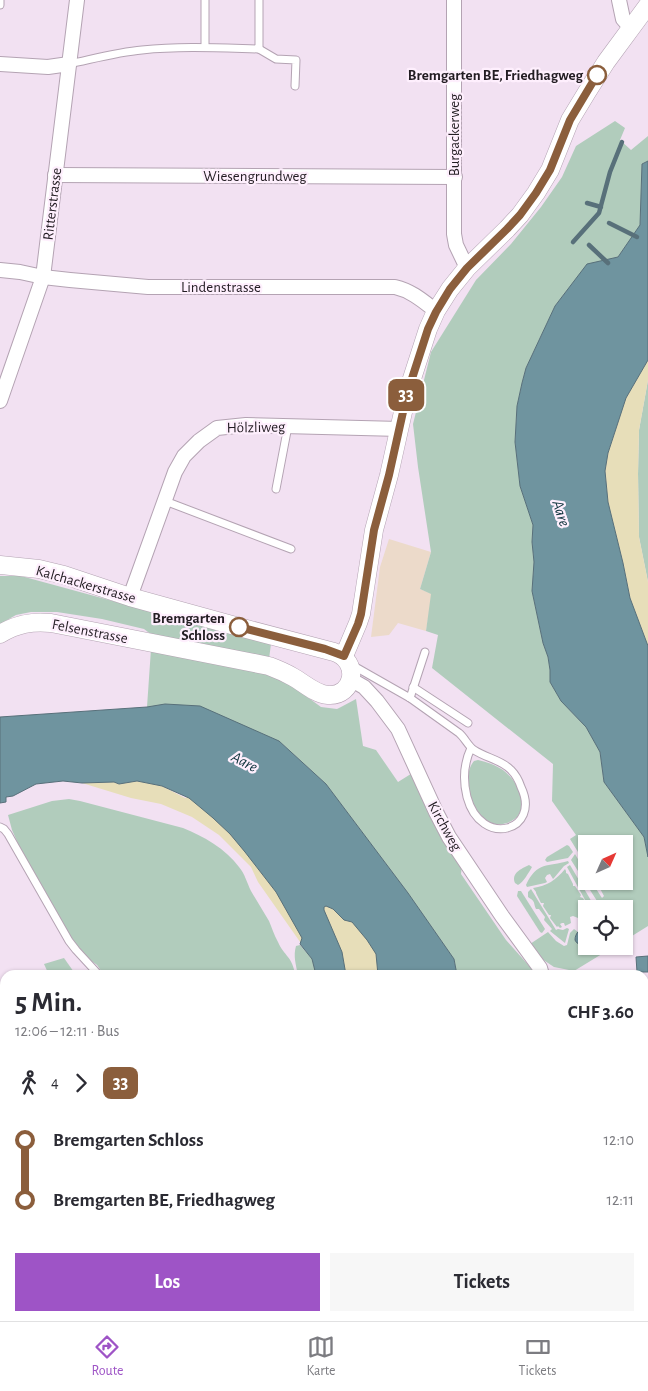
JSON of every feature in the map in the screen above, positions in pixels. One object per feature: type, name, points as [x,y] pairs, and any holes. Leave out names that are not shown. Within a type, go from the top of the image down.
[{"type":"street","name":"Ritterstrasse","points":[[0,401],[43,277],[77,0]]},
{"type":"street","name":"Burgackerweg","points":[[454,0],[454,234],[456,245],[467,268]]},
{"type":"street","points":[[619,0],[623,19],[631,28]]},
{"type":"street","points":[[348,667],[361,614],[374,530],[400,429],[409,385],[428,329],[450,289],[467,268],[520,215],[536,193],[550,170],[570,120],[606,62],[648,5]]},
{"type":"street","points":[[0,64],[48,67],[69,64]]},
{"type":"street","name":"Wiesengrundweg","points":[[55,175],[454,177]]},
{"type":"street","name":"Lindenstrasse","points":[[0,270],[43,277],[148,287],[395,287],[414,294],[436,312]]},
{"type":"street","name":"Hölzliweg","points":[[130,597],[175,472],[184,456],[208,433],[217,428],[246,425],[400,429]]},
{"type":"street","name":"Kalchackerstrasse","points":[[0,565],[39,569],[64,575],[130,597],[325,649],[348,667]]},
{"type":"street","name":"Felsenstrasse","points":[[0,634],[28,622],[51,623],[269,666],[292,676],[322,694],[333,695],[341,692],[348,685],[348,667]]},
{"type":"street","name":"Kirchweg","points":[[348,667],[398,729],[449,837],[541,970]]},
{"type":"lane","points":[[0,0],[0,5]]},
{"type":"lane","points":[[205,0],[205,47]]},
{"type":"lane","points":[[258,49],[259,0]]},
{"type":"lane","points":[[69,64],[139,50],[205,47],[258,49],[276,59],[296,60],[295,86]]},
{"type":"lane","points":[[276,489],[288,426]]},
{"type":"lane","points":[[165,501],[291,549]]},
{"type":"lane","points":[[410,698],[425,652]]},
{"type":"lane","points":[[348,667],[410,698],[464,737],[471,748],[511,770],[519,782],[526,801],[525,810],[516,824],[503,828],[490,828],[482,823],[474,814],[469,803],[465,783],[467,758],[471,748]]},
{"type":"lane","points":[[413,687],[468,723]]},
{"type":"lane","points":[[0,827],[8,834],[69,941],[94,970]]},
{"type":"shaded area","points":[[389,539],[431,552],[420,589],[432,594],[426,631],[398,623],[389,635],[371,637],[380,567]]},
{"type":"green space","points":[[615,121],[625,128],[620,140],[631,150],[648,136],[648,161],[642,164],[640,226],[618,257],[587,265],[555,306],[526,368],[517,406],[515,442],[520,486],[533,525],[534,562],[532,591],[543,643],[548,657],[550,682],[561,701],[586,727],[600,752],[604,782],[644,837],[648,857],[648,926],[633,935],[633,900],[596,900],[590,890],[597,890],[602,898],[604,896],[601,890],[633,890],[633,835],[578,835],[578,852],[570,839],[576,835],[552,801],[553,764],[432,668],[438,635],[426,631],[431,594],[420,589],[431,552],[413,424],[431,352],[476,280],[511,244],[541,207],[562,177],[576,146]]},
{"type":"green space","points":[[648,380],[648,582],[639,537],[638,474],[639,430]]},
{"type":"green space","points":[[0,576],[21,576],[271,644],[269,659],[152,635],[144,629],[102,619],[57,612],[31,612],[16,615],[0,624]]},
{"type":"green space","points":[[151,649],[266,672],[288,683],[321,707],[337,709],[356,699],[363,746],[376,750],[398,782],[414,772],[462,865],[461,874],[506,940],[532,970],[456,970],[454,959],[408,893],[326,784],[279,741],[147,707]]},
{"type":"green space","points":[[478,760],[503,770],[519,790],[522,802],[521,808],[516,818],[507,823],[495,824],[484,819],[471,798],[468,774],[471,765],[474,761]]},
{"type":"green space","points":[[69,799],[80,801],[183,828],[221,849],[234,860],[243,873],[251,891],[269,921],[280,947],[290,960],[294,970],[100,970],[86,957],[72,939],[24,857],[12,830],[8,815],[52,801]]},
{"type":"green space","points":[[567,845],[573,852],[568,858],[547,862],[545,860],[547,857]]},
{"type":"green space","points":[[575,854],[578,859],[578,871],[571,860]]},
{"type":"green space","points":[[568,861],[569,863],[553,879],[550,874],[545,878],[547,882],[527,887],[526,885],[530,877],[539,868]]},
{"type":"green space","points":[[529,865],[532,867],[524,880],[518,885],[515,883],[514,877],[520,870]]},
{"type":"green space","points":[[570,865],[578,879],[578,887],[567,867]]},
{"type":"green space","points":[[565,869],[573,886],[575,886],[581,895],[580,897],[584,900],[578,900],[578,918],[570,917],[571,923],[565,926],[562,923],[560,928],[550,918],[551,915],[543,906],[544,903],[541,903],[533,888],[543,886]]},
{"type":"green space","points":[[531,889],[556,930],[569,929],[565,943],[550,931],[552,929],[544,920],[545,917],[539,909],[536,909],[533,901],[528,897],[528,892]]},
{"type":"green space","points":[[580,890],[585,890],[591,900],[585,900]]},
{"type":"green space","points":[[518,891],[521,891],[545,929],[542,933],[517,896]]},
{"type":"green space","points":[[574,929],[578,932],[575,940],[578,941],[578,955],[600,955],[576,970],[569,970],[554,967],[533,953],[527,946],[548,932],[556,941],[564,946],[567,945],[570,933]]},
{"type":"green space","points":[[300,945],[312,959],[315,970],[297,970],[295,960],[296,946]]},
{"type":"green space","points":[[64,958],[72,970],[47,970],[44,964]]},
{"type":"sand","points":[[648,360],[648,380],[639,430],[638,474],[639,537],[648,582],[648,646],[630,598],[608,502],[605,471],[608,453],[626,398]]},
{"type":"sand","points":[[137,781],[162,786],[185,798],[201,791],[312,940],[315,970],[312,959],[258,882],[251,867],[219,835],[192,817],[161,804],[131,798],[82,783],[114,782],[119,784]]},
{"type":"sand","points":[[291,819],[392,970],[338,970]]},
{"type":"water","name":"Aare","points":[[648,161],[648,360],[626,398],[608,453],[605,471],[608,502],[630,598],[648,646],[648,857],[644,837],[604,782],[600,752],[586,727],[561,701],[550,682],[548,657],[543,643],[532,591],[534,562],[533,525],[520,486],[515,442],[517,406],[526,368],[555,306],[587,264],[618,257],[640,225],[642,164]]},
{"type":"water","name":"Aare","points":[[165,704],[200,706],[279,741],[326,784],[408,893],[454,959],[456,970],[378,970],[376,954],[367,940],[352,922],[344,920],[333,909],[326,906],[324,910],[342,952],[345,970],[315,970],[312,959],[300,944],[302,938],[276,892],[245,852],[230,834],[189,798],[162,786],[137,781],[119,784],[114,782],[82,783],[63,781],[36,784],[13,796],[6,797],[6,802],[0,803],[0,717],[147,707]]},
{"type":"water","points":[[578,932],[578,944],[575,940]]},
{"type":"water","points":[[648,956],[648,970],[637,970],[636,957]]},
{"type":"waterway","points":[[573,242],[599,213],[610,172],[622,142]]},
{"type":"waterway","points":[[587,203],[601,207]]},
{"type":"waterway","points":[[609,223],[637,237]]},
{"type":"waterway","points":[[589,245],[608,263]]},
{"type":"bus line","name":"33","points":[[239,627],[325,649],[344,656],[361,614],[374,530],[389,475],[407,394],[428,329],[450,289],[467,268],[520,215],[536,193],[550,170],[570,120],[597,75]]},
{"type":"place","name":"Bremgarten BE, Friedhagweg","points":[[597,75]]},
{"type":"place","name":"Bremgarten Schloss","points":[[239,627]]}]
